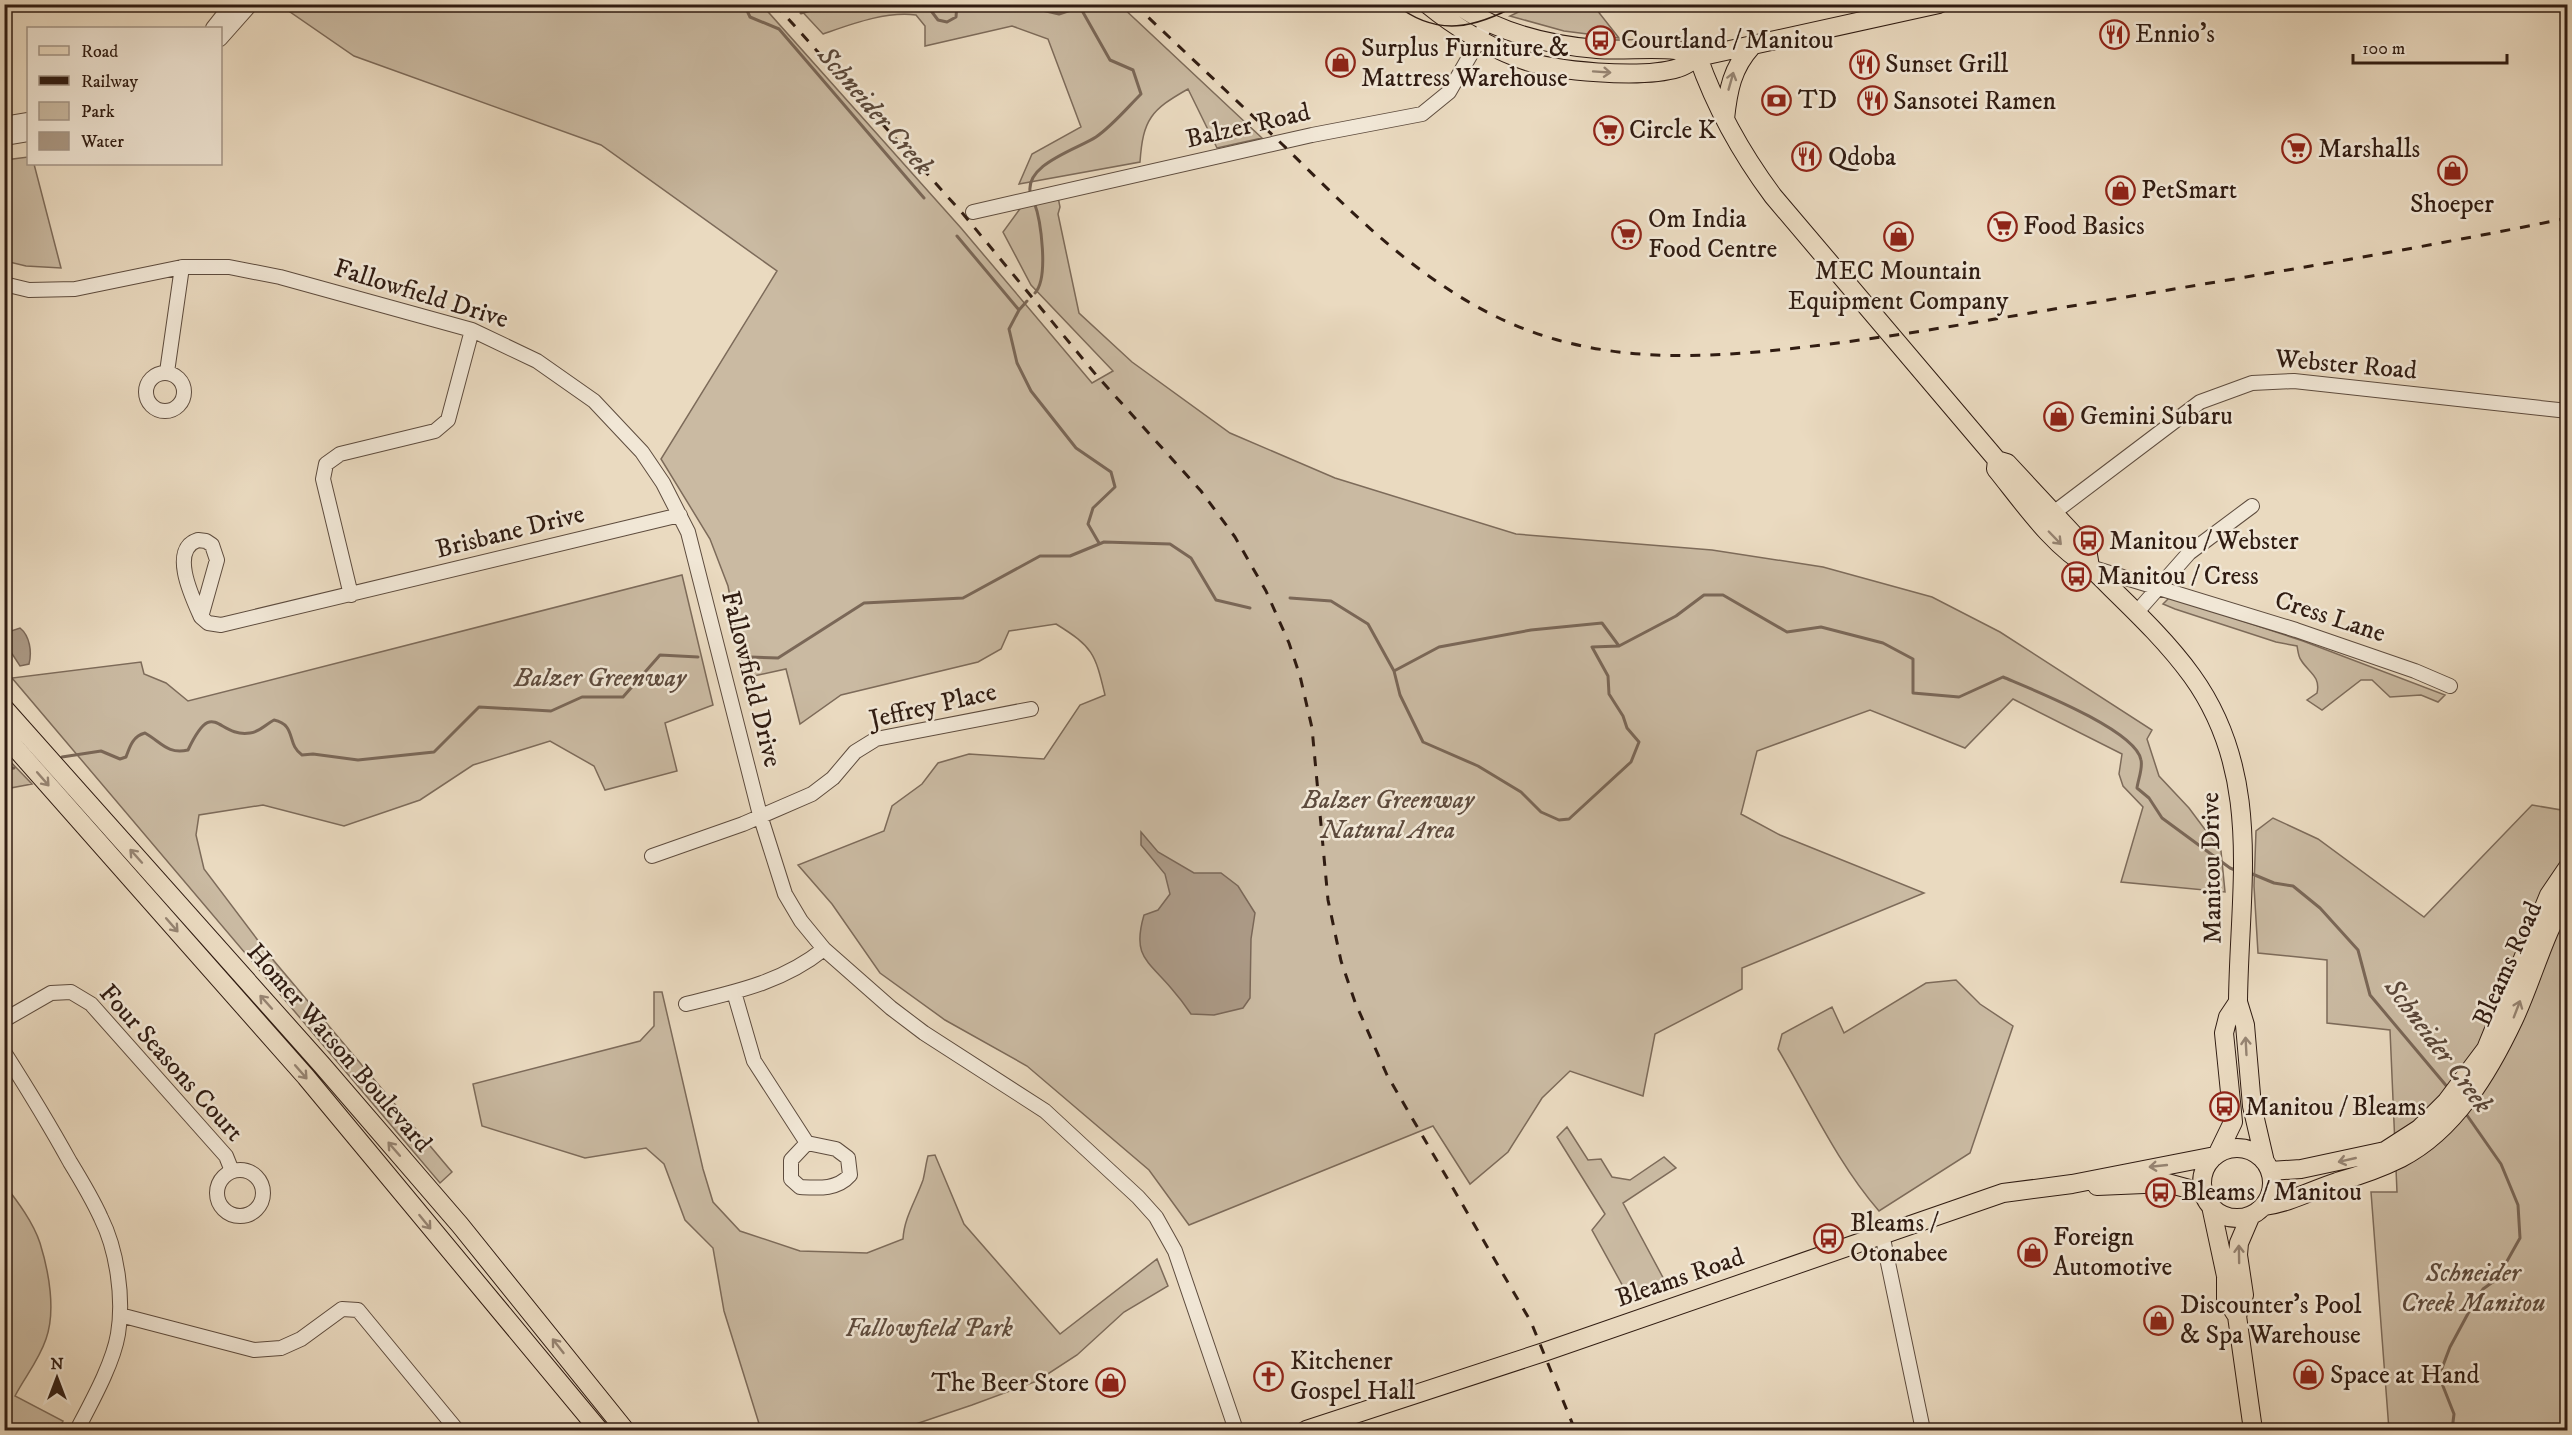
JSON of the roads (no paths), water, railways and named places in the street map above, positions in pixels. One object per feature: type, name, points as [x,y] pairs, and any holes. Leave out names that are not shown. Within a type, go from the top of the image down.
[{"type":"main road","points":[[1427,4],[1446,20],[1479,40],[1520,59],[1560,68],[1604,73],[1678,68],[1698,57],[1939,4]]},
{"type":"main road","points":[[1456,4],[1486,21],[1516,33],[1555,43],[1596,49],[1677,50],[1698,57]]},
{"type":"main road","points":[[1725,121],[1730,82],[1737,65],[1752,46]]},
{"type":"main road","name":"Manitou Drive","points":[[1698,57],[1725,121],[1747,160],[1779,204],[1996,460],[2007,463],[2087,549],[2090,567]]},
{"type":"main road","name":"Manitou Drive","points":[[1996,460],[1996,469],[2076,560],[2090,567],[2172,650],[2193,677],[2214,714],[2235,771],[2243,831],[2238,1002],[2245,1025],[2252,1106],[2268,1166]]},
{"type":"main road","name":"Homer Watson Boulevard","points":[[4,708],[391,1145],[524,1302],[625,1431]]},
{"type":"main road","name":"Homer Watson Boulevard","points":[[4,735],[306,1077],[599,1431]]},
{"type":"main road","name":"Bleams Road","points":[[2477,1075],[2550,895],[2568,867]]},
{"type":"main road","name":"Bleams Road","points":[[2257,1210],[2354,1177],[2401,1158],[2423,1135],[2447,1101],[2477,1075],[2514,1019],[2557,912],[2568,894]]},
{"type":"main road","name":"Manitou Drive","points":[[2217,1154],[2233,1122],[2224,1033],[2228,1017],[2238,1002]]},
{"type":"main road","name":"Bleams Road","points":[[2268,1166],[2301,1169],[2385,1151],[2423,1135]]},
{"type":"main road","points":[[2237,1316],[2244,1295],[2238,1255],[2239,1243],[2257,1210],[2272,1189],[2268,1166],[2256,1153],[2243,1148],[2230,1148],[2217,1154],[2204,1173],[2207,1200],[2226,1275],[2226,1299],[2237,1316],[2253,1431]]},
{"type":"main road","name":"Bleams Road","points":[[1306,1431],[1544,1352],[2002,1193],[2072,1184],[2217,1154]]},
{"type":"main road","name":"Bleams Road","points":[[2072,1184],[2110,1186],[2167,1183],[2207,1200]]},
{"type":"main road","points":[[2207,1200],[2221,1214],[2233,1218],[2257,1210]]},
{"type":"street","points":[[214,27],[232,4]]},
{"type":"street","points":[[222,37],[251,4]]},
{"type":"street","name":"Balzer Road","points":[[974,212],[1312,135],[1422,114],[1449,92],[1479,40],[1486,21]]},
{"type":"street","points":[[4,124],[27,120]]},
{"type":"street","points":[[4,138],[27,134]]},
{"type":"street","points":[[166,372],[182,267]]},
{"type":"street","name":"Fallowfield Drive","points":[[4,284],[29,290],[75,289],[182,267],[229,267],[280,277],[472,330],[537,361],[594,401],[642,452],[663,483],[688,532],[703,583],[760,814],[784,894],[801,921],[825,949],[891,1008],[924,1033],[1045,1111],[1138,1197],[1156,1217],[1175,1251],[1236,1431]]},
{"type":"street","points":[[351,595],[323,479],[326,464],[340,454],[435,431],[443,427],[448,420],[472,330]]},
{"type":"street","name":"Webster Road","points":[[2052,514],[2200,402],[2252,382],[2294,381],[2568,411]]},
{"type":"street","points":[[2136,613],[2189,553],[2252,506]]},
{"type":"street","name":"Brisbane Drive","points":[[201,617],[208,623],[221,625],[680,515]]},
{"type":"street","points":[[198,540],[212,545],[216,552],[201,617],[192,598],[183,555],[190,542],[198,540]]},
{"type":"street","name":"Cress Lane","points":[[2090,567],[2159,586],[2394,664],[2450,686]]},
{"type":"street","name":"Jeffrey Place","points":[[652,856],[743,824],[760,814],[821,789],[855,753],[876,739],[1031,709]]},
{"type":"street","points":[[686,1004],[787,975],[825,949]]},
{"type":"street","name":"Four Seasons Court","points":[[4,1020],[51,993],[71,992],[91,1004],[226,1156],[232,1171]]},
{"type":"street","points":[[734,992],[754,1061],[807,1143],[836,1149],[848,1158],[849,1175],[844,1182],[836,1186],[810,1188],[800,1187],[791,1179],[791,1160],[807,1143]]},
{"type":"street","points":[[4,1052],[48,1120],[102,1220],[117,1276],[120,1315],[118,1336],[102,1378],[77,1431]]},
{"type":"street","points":[[1882,1234],[1923,1431]]},
{"type":"street","points":[[120,1315],[254,1350],[281,1348],[302,1339],[342,1309],[358,1310],[457,1431]]},
{"type":"water","points":[[20,628],[28,640],[30,654],[29,664],[20,666],[5,643],[5,633]]},
{"type":"water","points":[[1141,832],[1158,852],[1194,873],[1221,873],[1238,886],[1255,913],[1251,939],[1250,998],[1243,1008],[1214,1015],[1191,1014],[1144,956],[1140,940],[1144,915],[1158,910],[1170,894],[1165,874],[1141,845]]},
{"type":"waterway","name":"Schneider Creek","points":[[744,4],[750,17],[779,29],[924,198]]},
{"type":"waterway","name":"Schneider Creek","points":[[801,13],[817,8],[859,4]]},
{"type":"waterway","name":"Schneider Creek","points":[[926,4],[938,20],[947,22],[956,17],[957,4]]},
{"type":"waterway","name":"Schneider Creek","points":[[1016,4],[1059,14],[1080,7],[1110,60],[1133,70],[1141,94],[1096,137],[1042,167],[1034,175],[1030,185],[1031,196]]},
{"type":"waterway","name":"Schneider Creek","points":[[1034,202],[1041,235],[1043,262],[1042,275],[1035,293]]},
{"type":"waterway","name":"Schneider Creek","points":[[957,236],[1019,310]]},
{"type":"waterway","name":"Schneider Creek","points":[[1027,301],[1019,310],[1009,329],[1017,363],[1031,391],[1076,448],[1111,472],[1115,487],[1093,508],[1088,524],[1099,543]]},
{"type":"waterway","points":[[750,657],[778,658],[864,603],[963,598],[1040,556],[1070,556],[1104,542],[1170,544],[1191,558],[1216,600],[1250,608]]},
{"type":"waterway","name":"Schneider Creek","points":[[1290,598],[1331,601],[1368,624],[1394,671],[1400,695],[1423,742],[1478,766],[1521,792],[1541,812],[1559,820],[1569,819],[1631,762],[1639,742],[1627,728],[1623,716],[1609,694],[1608,676],[1592,647],[1619,646],[1676,616],[1704,595],[1723,595],[1787,632],[1821,627],[1883,643],[1913,659],[1913,693],[1959,697],[2003,677],[2081,712],[2103,724],[2135,748],[2141,760],[2137,788],[2149,798],[2162,818],[2235,870]]},
{"type":"waterway","name":"Schneider Creek","points":[[1394,671],[1439,647],[1531,630],[1602,623],[1619,646]]},
{"type":"waterway","points":[[62,757],[101,751],[120,759],[126,757],[135,739],[145,733],[175,751],[188,750],[204,725],[210,722],[239,733],[250,733],[260,730],[274,720],[286,726],[294,746],[302,755],[313,754],[358,760],[434,752],[479,707],[551,711],[582,697],[623,697],[660,655],[698,657]]},
{"type":"waterway","points":[[4,769],[14,768]]},
{"type":"waterway","name":"Schneider Creek","points":[[2250,873],[2274,883],[2293,886],[2320,908],[2358,950],[2370,995],[2449,1089]]},
{"type":"waterway","name":"Schneider Creek","points":[[2452,1430],[2454,1414],[2439,1376],[2450,1347],[2471,1308],[2483,1289],[2497,1279],[2520,1238],[2518,1205],[2501,1164],[2464,1111]]},
{"type":"tram line","points":[[1395,4],[1426,22],[1457,26],[1487,19],[1519,4]]},
{"type":"railway","points":[[775,4],[964,215],[1097,376],[1201,491],[1235,537],[1266,591],[1289,643],[1300,676],[1312,728],[1328,900],[1341,961],[1355,1002],[1387,1075],[1531,1322],[1575,1430]]},
{"type":"railway","points":[[1134,4],[1357,217],[1410,262],[1438,282],[1497,317],[1539,334],[1581,346],[1625,353],[1712,355],[1877,338],[2335,262],[2568,218]]},
{"type":"place","name":"Ennio's","points":[[2114,34]]},
{"type":"place","name":"Courtland / Manitou","points":[[1600,40]]},
{"type":"place","name":"Surplus Furniture & Mattress Warehouse","points":[[1340,63]]},
{"type":"place","name":"Sunset Grill","points":[[1864,64]]},
{"type":"place","name":"TD","points":[[1777,100]]},
{"type":"place","name":"Sansotei Ramen","points":[[1872,101]]},
{"type":"place","name":"Circle K","points":[[1608,130]]},
{"type":"place","name":"Marshalls","points":[[2297,149]]},
{"type":"place","name":"Qdoba","points":[[1807,157]]},
{"type":"place","name":"Shoeper","points":[[2452,170]]},
{"type":"place","name":"PetSmart","points":[[2120,190]]},
{"type":"place","name":"Food Basics","points":[[2002,226]]},
{"type":"place","name":"Om India Food Centre","points":[[1627,234]]},
{"type":"place","name":"MEC Mountain Equipment Company","points":[[1898,237]]},
{"type":"place","name":"Gemini Subaru","points":[[2059,416]]},
{"type":"place","name":"Manitou / Webster","points":[[2088,541]]},
{"type":"place","name":"Manitou / Cress","points":[[2076,576]]},
{"type":"place","name":"Manitou / Bleams","points":[[2224,1107]]},
{"type":"place","name":"Bleams / Manitou","points":[[2160,1192]]},
{"type":"place","name":"Bleams / Otonabee","points":[[1829,1238]]},
{"type":"place","name":"Foreign Automotive","points":[[2032,1252]]},
{"type":"place","name":"Discounter's Pool & Spa Warehouse","points":[[2159,1320]]},
{"type":"place","name":"Space at Hand","points":[[2309,1375]]},
{"type":"place","name":"Kitchener Gospel Hall","points":[[1269,1376]]},
{"type":"place","name":"The Beer Store","points":[[1110,1383]]},
{"type":"park label","name":"Balzer Greenway","points":[[600,678]]},
{"type":"park label","name":"Balzer Greenway Natural Area","points":[[1388,815]]},
{"type":"park label","name":"Schneider Creek Manitou","points":[[2473,1288]]},
{"type":"park label","name":"Fallowfield Park","points":[[929,1328]]}]
